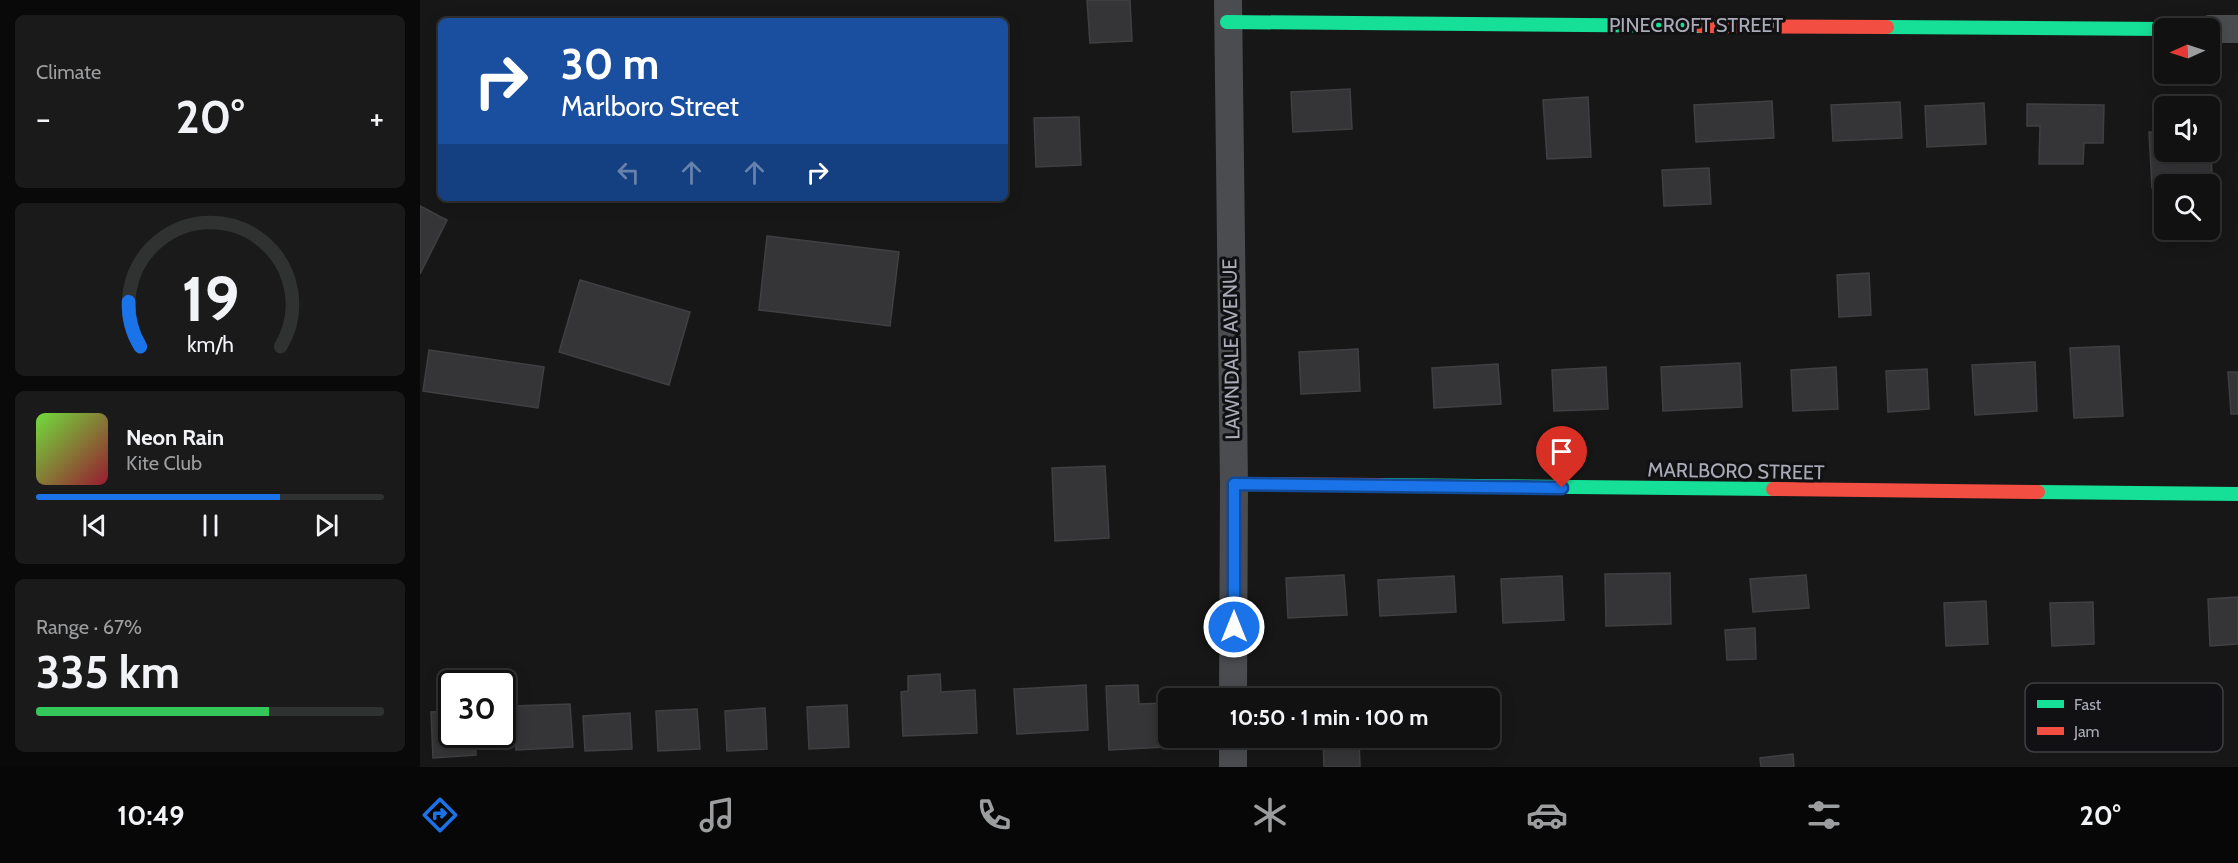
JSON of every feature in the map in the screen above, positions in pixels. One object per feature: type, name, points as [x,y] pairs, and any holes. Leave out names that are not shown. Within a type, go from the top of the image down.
[{"type":"street","name":"PINECROFT STREET","points":[[1228,11],[2154,29]]},
{"type":"street","name":"LAWNDALE AVENUE","points":[[1228,11],[1234,484],[1233,688]]},
{"type":"street","points":[[2220,29],[2238,29]]},
{"type":"street","name":"MARLBORO STREET","points":[[1234,484],[2238,494]]},
{"type":"street","points":[[1233,748],[1233,767]]},
{"type":"building","points":[[1087,0],[1130,0],[1132,41],[1090,43]]},
{"type":"building","points":[[1350,89],[1352,129],[1293,132],[1291,92]]},
{"type":"building","points":[[1588,97],[1591,157],[1547,159],[1543,100]]},
{"type":"building","points":[[1772,101],[1774,138],[1696,142],[1694,105]]},
{"type":"building","points":[[1900,102],[1902,138],[1833,141],[1831,105]]},
{"type":"building","points":[[1984,103],[1986,144],[1927,147],[1925,106]]},
{"type":"building","points":[[2027,104],[2104,105],[2103,143],[2084,143],[2083,164],[2039,164],[2040,126],[2027,126]]},
{"type":"building","points":[[1079,117],[1081,165],[1036,167],[1034,118]]},
{"type":"building","points":[[2149,132],[2154,132],[2154,162],[2211,162],[2212,174],[2154,174],[2154,188],[2152,188]]},
{"type":"building","points":[[1709,168],[1711,204],[1664,206],[1662,170]]},
{"type":"building","points":[[420,206],[447,220],[420,274]]},
{"type":"building","points":[[767,236],[899,252],[890,326],[759,310]]},
{"type":"building","points":[[1869,273],[1871,315],[1839,317],[1837,275]]},
{"type":"building","points":[[580,280],[690,312],[669,385],[559,352]]},
{"type":"building","points":[[2119,346],[2123,416],[2074,418],[2070,348]]},
{"type":"building","points":[[1358,349],[1360,391],[1301,394],[1299,352]]},
{"type":"building","points":[[429,350],[544,367],[538,408],[423,391]]},
{"type":"building","points":[[2035,362],[2037,411],[1975,415],[1972,365]]},
{"type":"building","points":[[1740,363],[1742,407],[1663,411],[1661,367]]},
{"type":"building","points":[[1498,364],[1501,404],[1434,408],[1432,368]]},
{"type":"building","points":[[1606,367],[1608,409],[1554,411],[1552,370]]},
{"type":"building","points":[[1836,367],[1838,409],[1793,411],[1791,370]]},
{"type":"building","points":[[1927,369],[1929,409],[1888,412],[1886,371]]},
{"type":"building","points":[[2228,372],[2238,372],[2238,414],[2231,414]]},
{"type":"building","points":[[1105,466],[1109,538],[1055,541],[1052,468]]},
{"type":"building","points":[[1670,573],[1671,624],[1606,626],[1605,574]]},
{"type":"building","points":[[1344,575],[1347,615],[1288,618],[1286,578]]},
{"type":"building","points":[[1806,575],[1809,608],[1753,612],[1750,579]]},
{"type":"building","points":[[1454,576],[1456,612],[1380,616],[1378,580]]},
{"type":"building","points":[[1562,576],[1564,620],[1503,623],[1501,579]]},
{"type":"building","points":[[2238,597],[2238,644],[2210,646],[2208,599]]},
{"type":"building","points":[[1986,601],[1988,644],[1946,646],[1944,603]]},
{"type":"building","points":[[2093,602],[2094,644],[2052,646],[2050,603]]},
{"type":"building","points":[[1755,628],[1756,659],[1727,660],[1725,630]]},
{"type":"building","points":[[940,674],[941,692],[975,690],[977,733],[903,736],[901,692],[908,691],[908,676]]},
{"type":"building","points":[[1086,685],[1088,730],[1017,734],[1014,689]]},
{"type":"building","points":[[1138,685],[1139,704],[1158,703],[1158,747],[1109,750],[1106,686]]},
{"type":"building","points":[[570,704],[573,747],[516,750],[516,706]]},
{"type":"building","points":[[847,705],[849,747],[809,749],[807,707]]},
{"type":"building","points":[[765,708],[767,749],[727,751],[725,711]]},
{"type":"building","points":[[697,709],[700,749],[658,751],[656,711]]},
{"type":"building","points":[[431,712],[438,712],[438,748],[476,748],[476,755],[433,758]]},
{"type":"building","points":[[630,713],[632,749],[585,751],[583,716]]},
{"type":"building","points":[[1323,748],[1359,748],[1360,767],[1324,767]]},
{"type":"building","points":[[1793,754],[1794,767],[1761,767],[1760,758]]},
{"type":"traffic: fast","points":[[1227,22],[1701,26]]},
{"type":"traffic: fast","points":[[1887,27],[2154,29]]},
{"type":"traffic: fast","points":[[1380,485],[1773,489]]},
{"type":"traffic: fast","points":[[2038,492],[2238,494]]},
{"type":"traffic: jam","points":[[1701,26],[1887,27]]},
{"type":"traffic: jam","points":[[1234,484],[1380,485]]},
{"type":"traffic: jam","points":[[1773,489],[2038,492]]},
{"type":"route","points":[[1234,627],[1234,484],[1562,488]]}]
